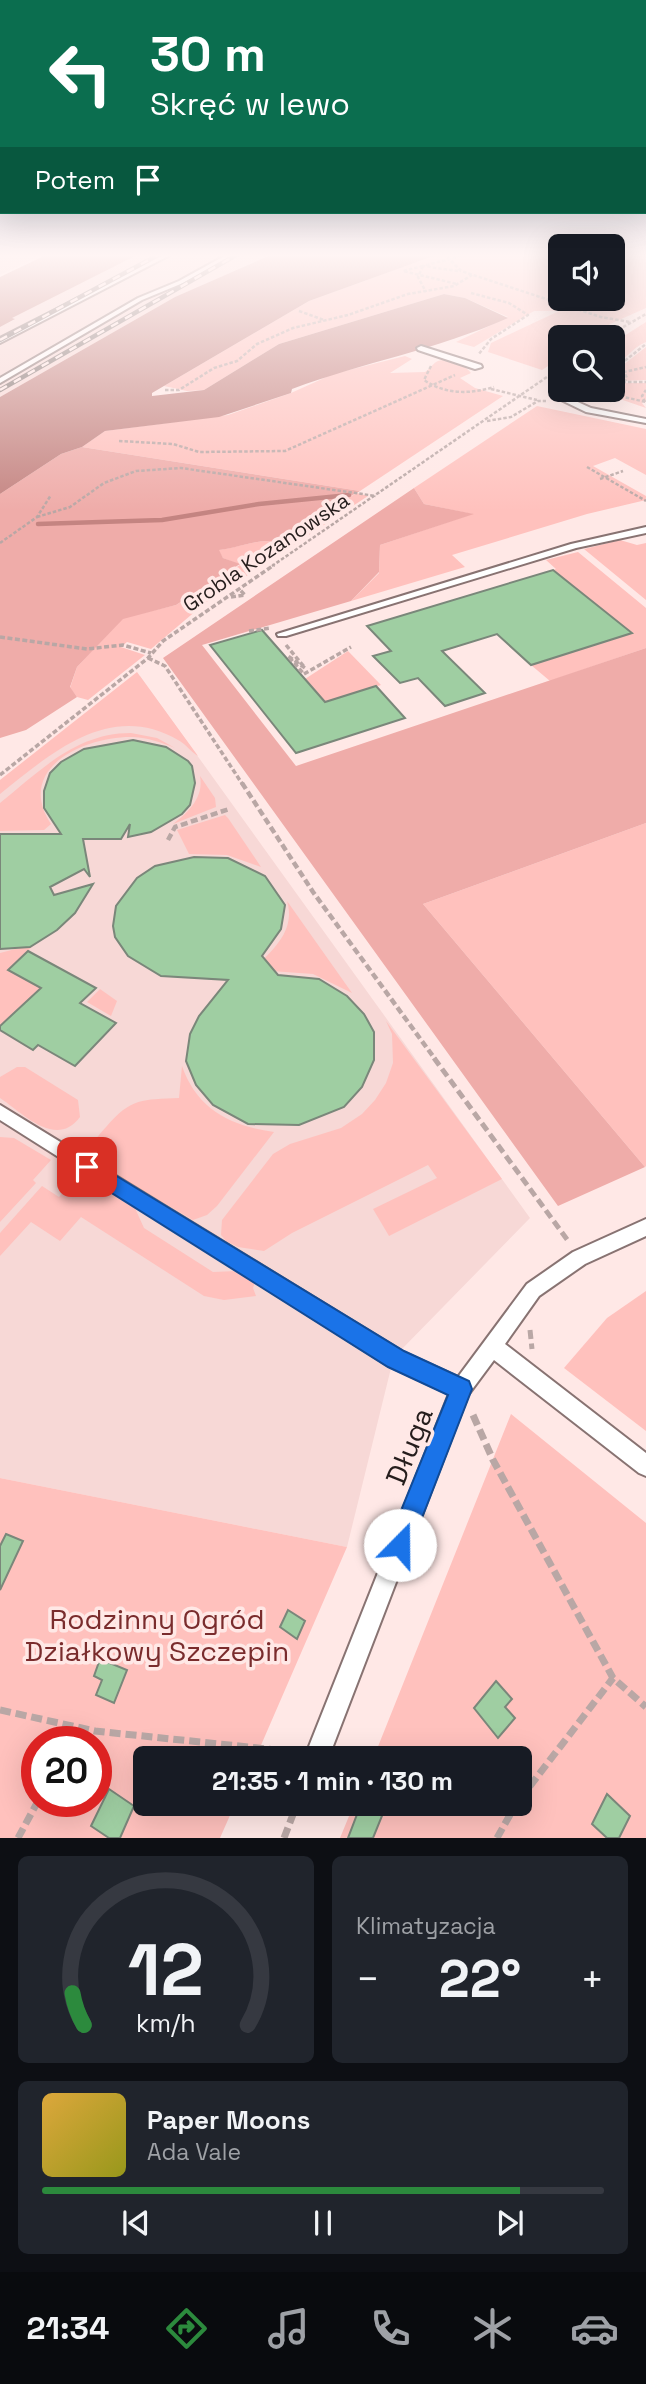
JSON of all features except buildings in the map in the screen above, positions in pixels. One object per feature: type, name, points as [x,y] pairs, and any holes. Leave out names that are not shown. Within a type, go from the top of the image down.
[{"type":"lane","points":[[0,381],[70,340]]},
{"type":"lane","points":[[421,348],[478,367]]},
{"type":"lane","points":[[572,402],[589,410],[646,421]]},
{"type":"lane","points":[[282,634],[574,546],[646,530]]},
{"type":"lane","points":[[0,1112],[396,1359],[461,1389]]},
{"type":"lane","name":"Długa","points":[[321,1746],[461,1389],[533,1290],[579,1258],[646,1227]]},
{"type":"lane","points":[[492,1347],[646,1466]]},
{"type":"path","points":[[165,390],[179,390],[214,368],[237,361],[257,344],[267,340]]},
{"type":"path","points":[[478,356],[490,340]]},
{"type":"path","points":[[626,362],[646,344]]},
{"type":"path","points":[[443,355],[434,360],[423,376],[430,386],[455,392],[494,387]]},
{"type":"path","points":[[626,362],[639,367]]},
{"type":"path","points":[[119,441],[173,444],[199,452],[285,451],[456,374],[469,364]]},
{"type":"path","points":[[625,372],[646,367]]},
{"type":"path","name":"Grobla Kozanowska","points":[[0,775],[149,656],[163,641],[230,597],[246,595],[240,590],[548,376]]},
{"type":"path","points":[[625,382],[646,382]]},
{"type":"path","points":[[489,388],[548,401]]},
{"type":"path","points":[[646,390],[642,396],[646,402]]},
{"type":"path","points":[[625,398],[646,402]]},
{"type":"path","points":[[484,421],[513,419],[538,401]]},
{"type":"path","points":[[587,467],[646,501]]},
{"type":"path","points":[[0,543],[37,517],[70,507],[104,483],[135,471],[181,468],[376,496]]},
{"type":"path","points":[[600,479],[623,471]]},
{"type":"path","points":[[37,517],[51,495]]},
{"type":"path","points":[[0,637],[87,649],[123,645],[165,666],[313,892],[550,1211],[579,1258]]},
{"type":"path","points":[[292,652],[305,668],[288,656],[302,674],[351,647]]},
{"type":"path","points":[[168,840],[175,827],[229,809]]},
{"type":"path","points":[[530,1324],[530,1345],[536,1356]]},
{"type":"path","points":[[461,1389],[494,1460],[613,1678],[646,1707]]},
{"type":"path","points":[[532,1783],[613,1678]]},
{"type":"path","points":[[0,1710],[72,1726]]},
{"type":"path","points":[[112,1733],[228,1746]]},
{"type":"path","points":[[284,1838],[292,1816]]},
{"type":"path","points":[[496,1838],[509,1816]]},
{"type":"path","points":[[18,1838],[29,1817]]},
{"type":"shaded area","points":[[0,340],[100,340],[0,397]]},
{"type":"shaded area","points":[[100,340],[243,340],[152,393],[152,396],[204,390],[279,344],[293,340],[451,340],[319,380],[292,389],[291,393],[219,417],[105,431],[82,447],[61,454],[0,494],[0,397]]},
{"type":"shaded area","points":[[82,447],[360,491],[314,516],[278,542],[255,542],[219,550],[223,558],[240,564],[176,605],[123,619],[77,667],[70,687],[77,697],[26,730],[0,738],[0,494],[61,454]]},
{"type":"shaded area","points":[[414,488],[424,504],[474,514],[380,545],[379,572],[351,601],[202,645],[296,766],[646,648],[646,823],[423,904],[645,1167],[558,1206],[163,658]]},
{"type":"shaded area","points":[[140,676],[530,1218],[401,1350],[391,1368],[347,1547],[0,1478],[0,788]]},
{"type":"green space","points":[[243,340],[293,340],[279,344],[204,390],[187,391],[164,386]]},
{"type":"green space","points":[[486,340],[474,347],[456,342]]},
{"type":"green space","points":[[498,340],[548,340],[548,366],[542,370],[488,352],[491,343]]},
{"type":"green space","points":[[625,340],[646,340],[625,358]]},
{"type":"green space","points":[[646,347],[646,380],[625,381],[625,364]]},
{"type":"green space","points":[[405,356],[412,359],[390,373],[425,372],[438,361],[452,361],[471,373],[460,378],[475,388],[503,396],[360,491],[82,447],[105,431],[228,415],[291,393],[333,374]]},
{"type":"green space","points":[[625,383],[646,383],[646,400],[642,403],[646,408],[625,401]]},
{"type":"green space","points":[[537,406],[646,429],[646,475],[615,458],[593,466],[646,496],[646,500],[587,514],[452,555],[465,567],[351,601],[379,573],[380,545],[472,514],[424,504],[414,488]]},
{"type":"green space","points":[[357,493],[368,496],[204,604],[151,649],[127,642],[121,647],[145,655],[88,700],[77,697],[70,688],[77,667],[123,618],[176,605],[240,565],[223,558],[218,550],[254,542],[278,542],[314,516]]},
{"type":"green space","points":[[620,540],[637,545],[646,543],[646,600],[584,549]]},
{"type":"green space","points":[[578,552],[646,608],[646,648],[550,681],[531,665],[631,633],[553,570],[556,569],[546,560]]},
{"type":"green space","points":[[348,651],[381,685],[325,702],[305,679]]},
{"type":"green space","points":[[137,672],[198,756],[181,742],[153,729],[129,726],[105,729],[60,749],[0,794],[0,780]]},
{"type":"green space","points":[[131,733],[157,738],[175,748],[133,737],[95,742],[76,749],[60,759],[48,772],[41,787],[42,804],[51,824],[44,830],[0,831],[0,803],[45,766],[76,746],[93,739]]},
{"type":"green space","points":[[200,776],[215,798],[216,807],[173,824],[194,803],[200,791]]},
{"type":"green space","points":[[225,815],[261,867],[227,855],[189,854],[177,830]]},
{"type":"green space","points":[[646,823],[646,1166],[645,1167],[423,904]]},
{"type":"green space","points":[[287,901],[352,993],[313,974],[271,971],[261,962],[279,942],[287,927]]},
{"type":"green space","points":[[35,944],[8,969],[40,988],[0,1026],[0,953]]},
{"type":"green space","points":[[100,989],[117,1001],[111,1016],[87,1002]]},
{"type":"green space","points":[[386,1021],[502,1179],[389,1236],[373,1209],[437,1178],[428,1165],[292,1233],[264,1251],[238,1247],[226,1241],[221,1235],[222,1220],[273,1154],[290,1144],[341,1128],[362,1114],[375,1100],[386,1083],[393,1063],[392,1034]]},
{"type":"green space","points":[[182,1066],[197,1094],[217,1113],[243,1125],[274,1132],[217,1206],[207,1215],[193,1220],[95,1162],[89,1155],[100,1133],[123,1110],[146,1100],[179,1098]]},
{"type":"green space","points":[[17,1067],[25,1067],[78,1100],[80,1117],[71,1126],[61,1130],[50,1129],[40,1126],[0,1098],[0,1077]]},
{"type":"green space","points":[[0,1137],[14,1138],[51,1160],[33,1180],[36,1183],[0,1222]]},
{"type":"green space","points":[[81,1172],[134,1206],[144,1228],[213,1272],[237,1271],[255,1282],[253,1288],[256,1296],[224,1300],[204,1296],[81,1217],[60,1241],[31,1222],[0,1256],[0,1233],[42,1186],[59,1197]]},
{"type":"green space","points":[[646,1291],[646,1431],[564,1368],[607,1318]]},
{"type":"green space","points":[[511,1414],[646,1523],[646,1838],[340,1838],[349,1816],[532,1816],[532,1746],[378,1746]]},
{"type":"green space","name":"Rodzinny Ogród Działkowy Szczepin","points":[[0,1478],[347,1547],[261,1746],[133,1746],[133,1816],[230,1816],[220,1838],[0,1838]]},
{"type":"waterway","points":[[38,524],[162,520],[259,504],[349,495]]},
{"type":"railway","points":[[0,390],[88,340]]},
{"type":"route","points":[[87,1167],[396,1359],[461,1389],[400,1545]]}]
